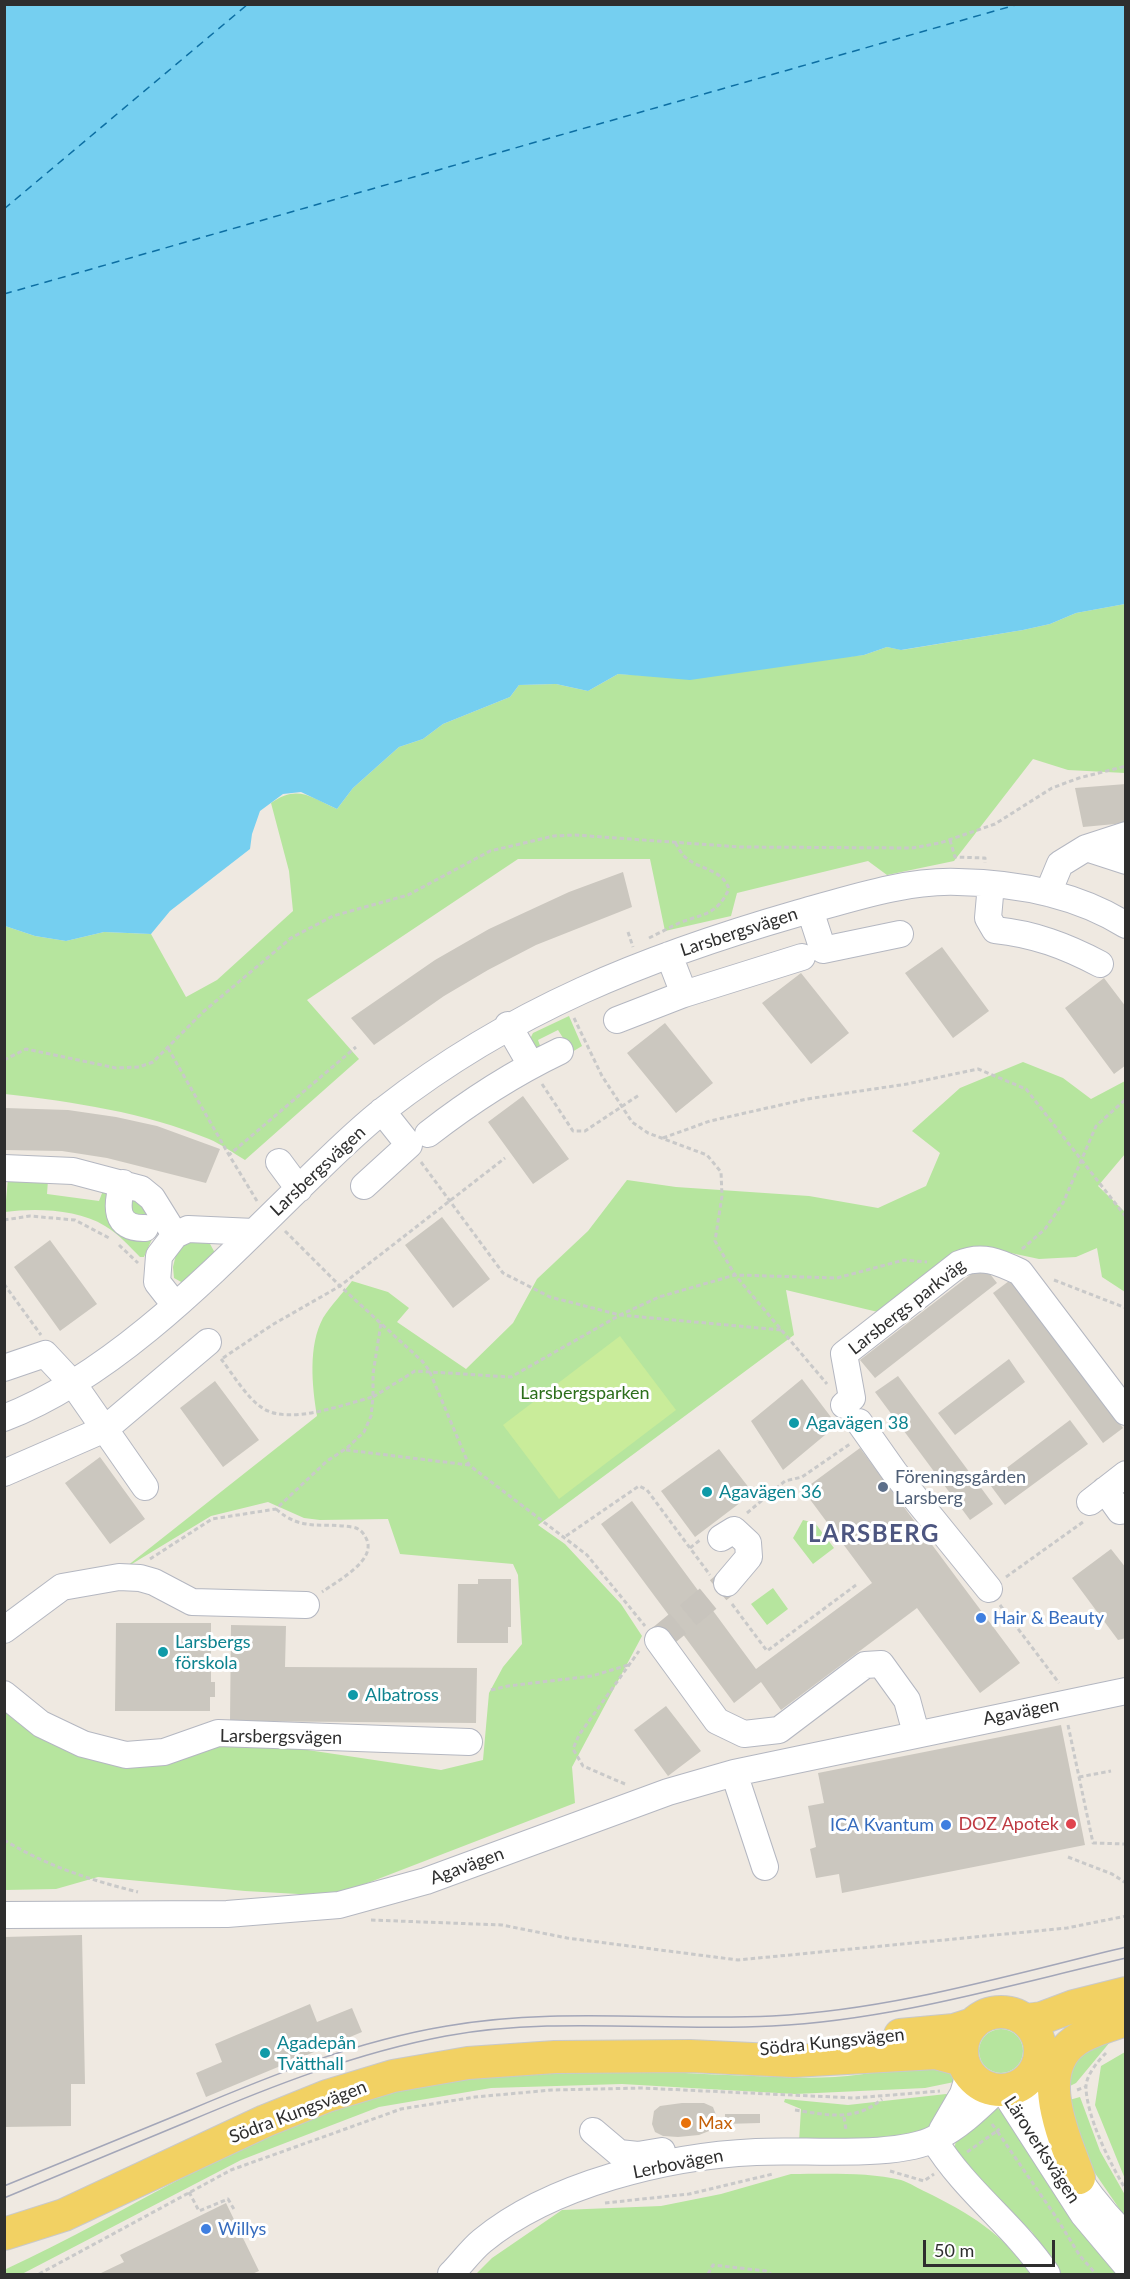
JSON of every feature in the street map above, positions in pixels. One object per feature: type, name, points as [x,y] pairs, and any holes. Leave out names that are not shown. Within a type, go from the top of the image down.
[{"type":"main road","name":"Södra Kungsvägen","points":[[690,2056],[954,2030],[973,2024],[981,2017],[997,2012],[1013,2013],[1026,2020],[1042,2018],[1074,2006],[1125,1993]]},
{"type":"main road","points":[[973,2024],[963,2039],[985,2090],[1017,2087],[1036,2066],[1053,2038],[1066,2028],[1088,2019],[1125,2010]]},
{"type":"main road","points":[[1026,2020],[1038,2037],[1036,2066]]},
{"type":"main road","points":[[1079,2178],[1054,2099],[1056,2069],[1073,2042],[1125,2020]]},
{"type":"main road","name":"Södra Kungsvägen","points":[[4,2251],[64,2215],[265,2121],[327,2096],[393,2076],[468,2063],[511,2059],[690,2056],[793,2061],[936,2053],[985,2090]]},
{"type":"main road","name":"Södra Kungsvägen","points":[[4,2234],[64,2215]]},
{"type":"street","points":[[1048,892],[1060,864],[1086,848],[1125,835]]},
{"type":"street","points":[[1086,848],[1125,861]]},
{"type":"street","points":[[988,872],[988,918],[995,930],[1036,936],[1100,964]]},
{"type":"street","name":"Larsbergsvägen","points":[[4,1418],[40,1405],[74,1384],[175,1305],[382,1111],[437,1070],[508,1025],[587,986],[669,955],[810,910],[916,885],[956,881],[988,872],[1086,904],[1125,925]]},
{"type":"street","name":"Larsbergsvägen","points":[[810,910],[824,950],[900,934]]},
{"type":"street","name":"Larsbergsvägen","points":[[669,955],[684,994]]},
{"type":"street","points":[[617,1020],[684,994],[802,957]]},
{"type":"street","points":[[508,1025],[531,1065]]},
{"type":"street","points":[[364,1186],[418,1139],[467,1104],[531,1065],[560,1051]]},
{"type":"street","name":"Larsbergsvägen","points":[[382,1111],[418,1139]]},
{"type":"street","points":[[279,1162],[299,1188]]},
{"type":"street","points":[[4,1168],[73,1171],[141,1189],[152,1198],[175,1234]]},
{"type":"street","points":[[123,1183],[116,1203],[118,1215],[128,1224],[145,1228]]},
{"type":"street","points":[[175,1305],[158,1282],[159,1256],[175,1234],[188,1229],[254,1232]]},
{"type":"street","name":"Larsbergs parkväg","points":[[856,1420],[844,1354],[959,1264],[972,1258],[995,1260],[1020,1272],[1125,1412]]},
{"type":"street","points":[[4,1473],[105,1429],[215,1351]]},
{"type":"street","points":[[4,1368],[45,1354],[74,1384],[145,1487]]},
{"type":"street","points":[[856,1420],[989,1589]]},
{"type":"street","points":[[1108,1499],[1125,1474]]},
{"type":"street","points":[[715,1536],[734,1530],[748,1543],[749,1557],[721,1585]]},
{"type":"street","points":[[4,1630],[62,1587],[119,1577],[140,1578],[154,1582],[192,1602],[306,1605]]},
{"type":"street","points":[[649,1638],[717,1721],[744,1734],[779,1730],[865,1665],[880,1664],[907,1700],[916,1733]]},
{"type":"street","name":"Agavägen","points":[[4,1915],[227,1914],[339,1905],[426,1881],[668,1792],[734,1773],[1125,1691]]},
{"type":"street","name":"Larsbergsvägen","points":[[4,1694],[28,1715],[48,1728],[83,1744],[126,1755],[164,1752],[218,1733],[469,1742]]},
{"type":"street","points":[[734,1773],[765,1867]]},
{"type":"street","name":"Läroverksvägen","points":[[1036,2066],[1040,2111],[1051,2135],[1079,2178],[1125,2236]]},
{"type":"street","name":"Läroverksvägen","points":[[985,2090],[1125,2265]]},
{"type":"street","name":"Lerbovägen","points":[[451,2274],[482,2241],[543,2202],[565,2192],[649,2168],[702,2157],[776,2160],[904,2149],[934,2140],[958,2126],[985,2090]]},
{"type":"street","points":[[593,2131],[614,2150],[626,2155],[755,2138],[765,2141],[776,2160]]},
{"type":"street","points":[[934,2140],[949,2164],[1030,2251],[1047,2274]]},
{"type":"path","points":[[4,1060],[26,1049],[116,1068],[139,1067],[153,1062],[203,1012],[291,938],[333,916],[408,895],[490,851],[554,836],[740,847],[912,848],[950,840],[995,824],[1052,789],[1079,778],[1125,766]]},
{"type":"path","points":[[950,840],[955,857],[988,872]]},
{"type":"path","points":[[648,939],[680,923],[710,913],[720,905],[729,889],[726,882],[716,873],[684,856],[675,842]]},
{"type":"path","points":[[229,1155],[356,1047]]},
{"type":"path","points":[[168,1048],[258,1203]]},
{"type":"path","points":[[531,1065],[573,1131],[585,1131],[639,1095]]},
{"type":"path","points":[[741,1518],[785,1481],[801,1477],[856,1420],[735,1275],[714,1241],[722,1196],[721,1172],[707,1155],[661,1138],[710,1121],[807,1099],[907,1084],[978,1069],[1026,1089],[1125,1217]]},
{"type":"path","points":[[995,1260],[1021,1249],[1045,1229],[1063,1203],[1083,1163],[1096,1126],[1125,1099]]},
{"type":"path","points":[[418,1139],[449,1200],[503,1273],[550,1297],[620,1315],[783,1330]]},
{"type":"path","points":[[215,1351],[272,1325],[339,1286],[505,1158]]},
{"type":"path","points":[[4,1220],[30,1216],[75,1220],[113,1240],[158,1282]]},
{"type":"path","points":[[285,1231],[339,1286],[429,1370],[469,1465]]},
{"type":"path","points":[[265,1410],[293,1416],[373,1397],[415,1371],[429,1370],[439,1373],[512,1377],[620,1315],[659,1297],[735,1275],[837,1278],[903,1260],[959,1264]]},
{"type":"path","points":[[1020,1272],[1054,1280],[1125,1308]]},
{"type":"path","points":[[4,1284],[53,1351],[50,1359]]},
{"type":"path","points":[[119,1577],[212,1520],[276,1509],[327,1461],[344,1450],[364,1432],[371,1416],[373,1374],[381,1323]]},
{"type":"path","points":[[344,1450],[469,1465],[587,1554],[649,1638],[579,1735],[573,1749],[578,1761],[590,1771],[634,1788]]},
{"type":"path","points":[[566,1536],[639,1486],[646,1490],[721,1585],[767,1651],[856,1585]]},
{"type":"path","points":[[1108,1499],[989,1589],[1059,1682],[1094,1844],[1125,1844]]},
{"type":"path","points":[[276,1509],[294,1522],[320,1527],[356,1528],[361,1531],[369,1544],[368,1551],[359,1564],[306,1605]]},
{"type":"path","points":[[690,1548],[715,1536]]},
{"type":"path","points":[[490,1690],[592,1676],[630,1664]]},
{"type":"path","points":[[1079,1777],[1112,1771]]},
{"type":"path","points":[[4,1840],[30,1856],[75,1876],[137,1892]]},
{"type":"path","points":[[1068,1857],[1112,1874],[1125,1883]]},
{"type":"path","points":[[362,1920],[502,1925],[567,1938],[738,1960],[1067,1928],[1125,1916]]},
{"type":"path","points":[[1112,2049],[1093,2068],[1085,2087],[1103,2150],[1125,2189]]},
{"type":"path","points":[[1054,2099],[1085,2087]]},
{"type":"path","points":[[39,2274],[231,2170],[401,2109],[475,2097],[552,2090],[641,2088],[883,2098],[952,2090],[985,2090]]},
{"type":"path","points":[[985,2090],[997,2131],[1080,2256],[1096,2274]]},
{"type":"path","points":[[985,2090],[997,2131]]},
{"type":"path","points":[[795,2110],[844,2117],[873,2106],[883,2098]]},
{"type":"path","points":[[881,2169],[924,2181],[997,2131]]},
{"type":"path","points":[[602,2203],[689,2194],[761,2178],[776,2160]]},
{"type":"path","points":[[189,2192],[199,2211],[228,2199],[235,2211]]},
{"type":"path","points":[[708,2274],[713,2265],[766,2271],[771,2274]]},
{"type":"green space","points":[[1125,604],[1125,773],[1068,770],[1033,759],[954,861],[887,875],[868,861],[737,893],[731,916],[665,931],[650,859],[518,859],[307,1000],[359,1059],[245,1160],[209,1139],[134,1115],[5,1094],[5,926],[35,936],[66,941],[104,932],[151,934],[186,997],[217,980],[293,911],[289,871],[271,803],[280,797],[296,793],[312,797],[337,809],[353,788],[399,747],[423,739],[443,724],[510,697],[519,685],[556,684],[588,691],[618,674],[653,676],[864,655],[887,647],[902,650],[1023,630],[1050,624],[1076,613]]},
{"type":"green space","points":[[569,1016],[582,1046],[572,1052],[558,1030],[538,1040],[542,1051],[537,1053],[530,1039],[533,1033]]},
{"type":"green space","name":"Larsbergsparken","points":[[1023,1062],[1063,1078],[1091,1099],[1125,1081],[1125,1154],[1098,1186],[1125,1212],[1125,1292],[1102,1277],[1097,1248],[1076,1257],[1039,1259],[978,1246],[955,1255],[882,1313],[786,1290],[794,1335],[538,1525],[565,1544],[621,1604],[642,1636],[572,1767],[575,1803],[334,1896],[245,1891],[98,1877],[56,1889],[5,1890],[4,1711],[17,1722],[49,1740],[86,1755],[261,1743],[441,1770],[483,1760],[489,1693],[503,1667],[522,1644],[518,1575],[513,1564],[400,1554],[388,1519],[320,1520],[304,1518],[268,1502],[211,1516],[122,1570],[317,1416],[312,1366],[318,1329],[330,1308],[352,1281],[388,1292],[409,1308],[397,1322],[466,1369],[513,1323],[537,1279],[588,1231],[627,1180],[676,1187],[809,1196],[878,1208],[926,1186],[940,1153],[912,1131],[960,1088]]},
{"type":"green space","points":[[8,1178],[48,1180],[47,1194],[99,1201],[104,1188],[127,1217],[131,1199],[142,1201],[159,1231],[152,1239],[144,1257],[140,1257],[110,1229],[82,1216],[43,1210],[5,1212]]},
{"type":"green space","points":[[184,1241],[209,1242],[215,1253],[183,1283],[174,1278],[173,1267],[178,1246]]},
{"type":"green space","name":"Larsbergsparken","points":[[620,1336],[676,1410],[559,1499],[503,1425]]},
{"type":"green space","points":[[803,1520],[815,1523],[834,1548],[813,1564],[793,1538]]},
{"type":"green space","points":[[773,1588],[788,1609],[767,1625],[751,1604]]},
{"type":"green space","points":[[1001,2029],[1017,2035],[1023,2051],[1017,2067],[1001,2073],[985,2067],[979,2051],[985,2035]]},
{"type":"green space","points":[[1115,2036],[1076,2083],[1062,2090],[1073,2054]]},
{"type":"green space","points":[[1125,2052],[1125,2179],[1095,2105],[1101,2066]]},
{"type":"green space","points":[[937,2063],[959,2074],[959,2081],[925,2088],[795,2094],[622,2084],[491,2088],[379,2107],[241,2160],[22,2274],[5,2274],[4,2270],[191,2173],[285,2128],[334,2108],[425,2081],[510,2071],[554,2070],[822,2078],[860,2075]]},
{"type":"green space","points":[[946,2094],[955,2096],[936,2123],[902,2140],[799,2142],[801,2109],[784,2102],[785,2099],[848,2105]]},
{"type":"green space","points":[[1080,2097],[1100,2151],[1125,2195],[1125,2217],[1075,2144],[1062,2102]]},
{"type":"green space","points":[[992,2106],[1004,2112],[1121,2274],[1060,2274],[1032,2232],[992,2194],[954,2151],[956,2140]]},
{"type":"green space","points":[[791,2174],[861,2175],[904,2181],[971,2216],[997,2236],[1030,2274],[476,2274],[492,2258],[562,2210],[661,2206],[721,2194]]},
{"type":"water","points":[[5,4],[1125,5],[1125,604],[1076,613],[1050,624],[1023,630],[901,650],[887,647],[864,655],[690,680],[618,674],[588,691],[556,684],[519,685],[510,697],[443,724],[423,739],[399,747],[353,788],[337,809],[301,792],[283,794],[260,811],[252,834],[250,849],[170,911],[151,934],[104,932],[66,941],[35,936],[5,926]]},
{"type":"building","points":[[1126,784],[1126,823],[1083,827],[1075,788]]},
{"type":"building","points":[[623,872],[632,907],[536,945],[488,970],[444,996],[374,1045],[351,1018],[435,960],[489,929],[569,892]]},
{"type":"building","points":[[942,947],[989,1011],[953,1038],[905,973]]},
{"type":"building","points":[[801,973],[849,1033],[811,1064],[762,1003]]},
{"type":"building","points":[[1104,978],[1126,1007],[1126,1065],[1114,1074],[1065,1008]]},
{"type":"building","points":[[665,1023],[713,1083],[676,1113],[627,1053]]},
{"type":"building","points":[[523,1096],[569,1159],[533,1184],[488,1122]]},
{"type":"building","points":[[5,1108],[68,1110],[116,1117],[157,1126],[220,1149],[206,1183],[107,1158],[62,1151],[5,1150]]},
{"type":"building","points":[[442,1217],[490,1279],[453,1308],[405,1245]]},
{"type":"building","points":[[50,1240],[97,1304],[60,1331],[14,1267]]},
{"type":"building","points":[[983,1265],[997,1283],[875,1378],[860,1360]]},
{"type":"building","points":[[1013,1278],[1123,1428],[1103,1443],[993,1293]]},
{"type":"building","points":[[1009,1359],[1025,1382],[955,1435],[938,1413]]},
{"type":"building","points":[[898,1376],[993,1504],[970,1520],[875,1392]]},
{"type":"building","name":"Agavägen 38","points":[[802,1379],[837,1425],[783,1470],[751,1421]]},
{"type":"building","points":[[215,1381],[259,1440],[223,1467],[180,1408]]},
{"type":"building","points":[[1070,1420],[1088,1444],[1005,1505],[988,1482]]},
{"type":"building","points":[[860,1448],[1020,1663],[980,1693],[917,1608],[781,1710],[761,1682],[734,1703],[601,1524],[632,1501],[756,1669],[872,1583],[803,1490]]},
{"type":"building","name":"Agavägen 36","points":[[719,1449],[753,1493],[695,1537],[661,1491]]},
{"type":"building","points":[[100,1457],[145,1519],[110,1544],[65,1483]]},
{"type":"building","points":[[1111,1549],[1126,1568],[1126,1638],[1118,1640],[1072,1578]]},
{"type":"building","points":[[478,1579],[511,1579],[511,1627],[508,1627],[508,1643],[457,1643],[458,1584],[478,1584]]},
{"type":"building","name":"Larsbergs förskola","points":[[116,1623],[211,1623],[211,1682],[215,1682],[215,1697],[210,1697],[210,1711],[115,1711]]},
{"type":"building","name":"Albatross","points":[[231,1625],[286,1626],[285,1667],[477,1668],[476,1723],[230,1721]]},
{"type":"building","points":[[666,1706],[701,1751],[668,1776],[634,1730]]},
{"type":"building","name":"ICA Kvantum","points":[[1061,1725],[1085,1845],[842,1893],[839,1874],[816,1878],[810,1849],[816,1847],[808,1806],[824,1803],[818,1773]]},
{"type":"building","points":[[82,1935],[85,2084],[71,2084],[71,2126],[4,2127],[4,1937]]},
{"type":"building","name":"Agadepån Tvätthall","points":[[310,2004],[317,2022],[352,2008],[362,2032],[206,2097],[196,2073],[222,2062],[215,2044]]},
{"type":"building","points":[[704,2103],[713,2107],[716,2115],[714,2129],[699,2135],[678,2137],[663,2136],[655,2132],[652,2124],[654,2111],[660,2106]]},
{"type":"building","points":[[725,2114],[760,2114],[760,2123],[725,2124]]},
{"type":"building","name":"Willys","points":[[226,2203],[259,2271],[252,2274],[99,2274],[124,2262],[120,2255]]},
{"type":"ferry route","points":[[4,209],[248,4]]},
{"type":"ferry route","points":[[4,294],[1019,4]]},
{"type":"tunnel","points":[[658,1640],[727,1583]]},
{"type":"tram line","points":[[4,2186],[283,2072],[347,2050],[413,2032],[488,2020],[528,2017],[772,2016],[861,2007],[950,1990],[1126,1947]]},
{"type":"tram line","points":[[4,2198],[283,2083],[347,2061],[413,2043],[487,2030],[527,2027],[772,2026],[861,2017],[950,2000],[1126,1958]]},
{"type":"place","name":"Agavägen 38","points":[[794,1423]]},
{"type":"place","name":"Föreningsgården Larsberg","points":[[883,1487]]},
{"type":"place","name":"Agavägen 36","points":[[707,1492]]},
{"type":"place","name":"Hair & Beauty","points":[[981,1618]]},
{"type":"place","name":"Larsbergs förskola","points":[[163,1652]]},
{"type":"place","name":"Albatross","points":[[353,1695]]},
{"type":"place","name":"DOZ Apotek","points":[[1071,1824]]},
{"type":"place","name":"ICA Kvantum","points":[[946,1825]]},
{"type":"place","name":"Agadepån Tvätthall","points":[[265,2053]]},
{"type":"place","name":"Max","points":[[686,2123]]},
{"type":"place","name":"Willys","points":[[206,2229]]},
{"type":"district","name":"LARSBERG","points":[[874,1534]]}]
